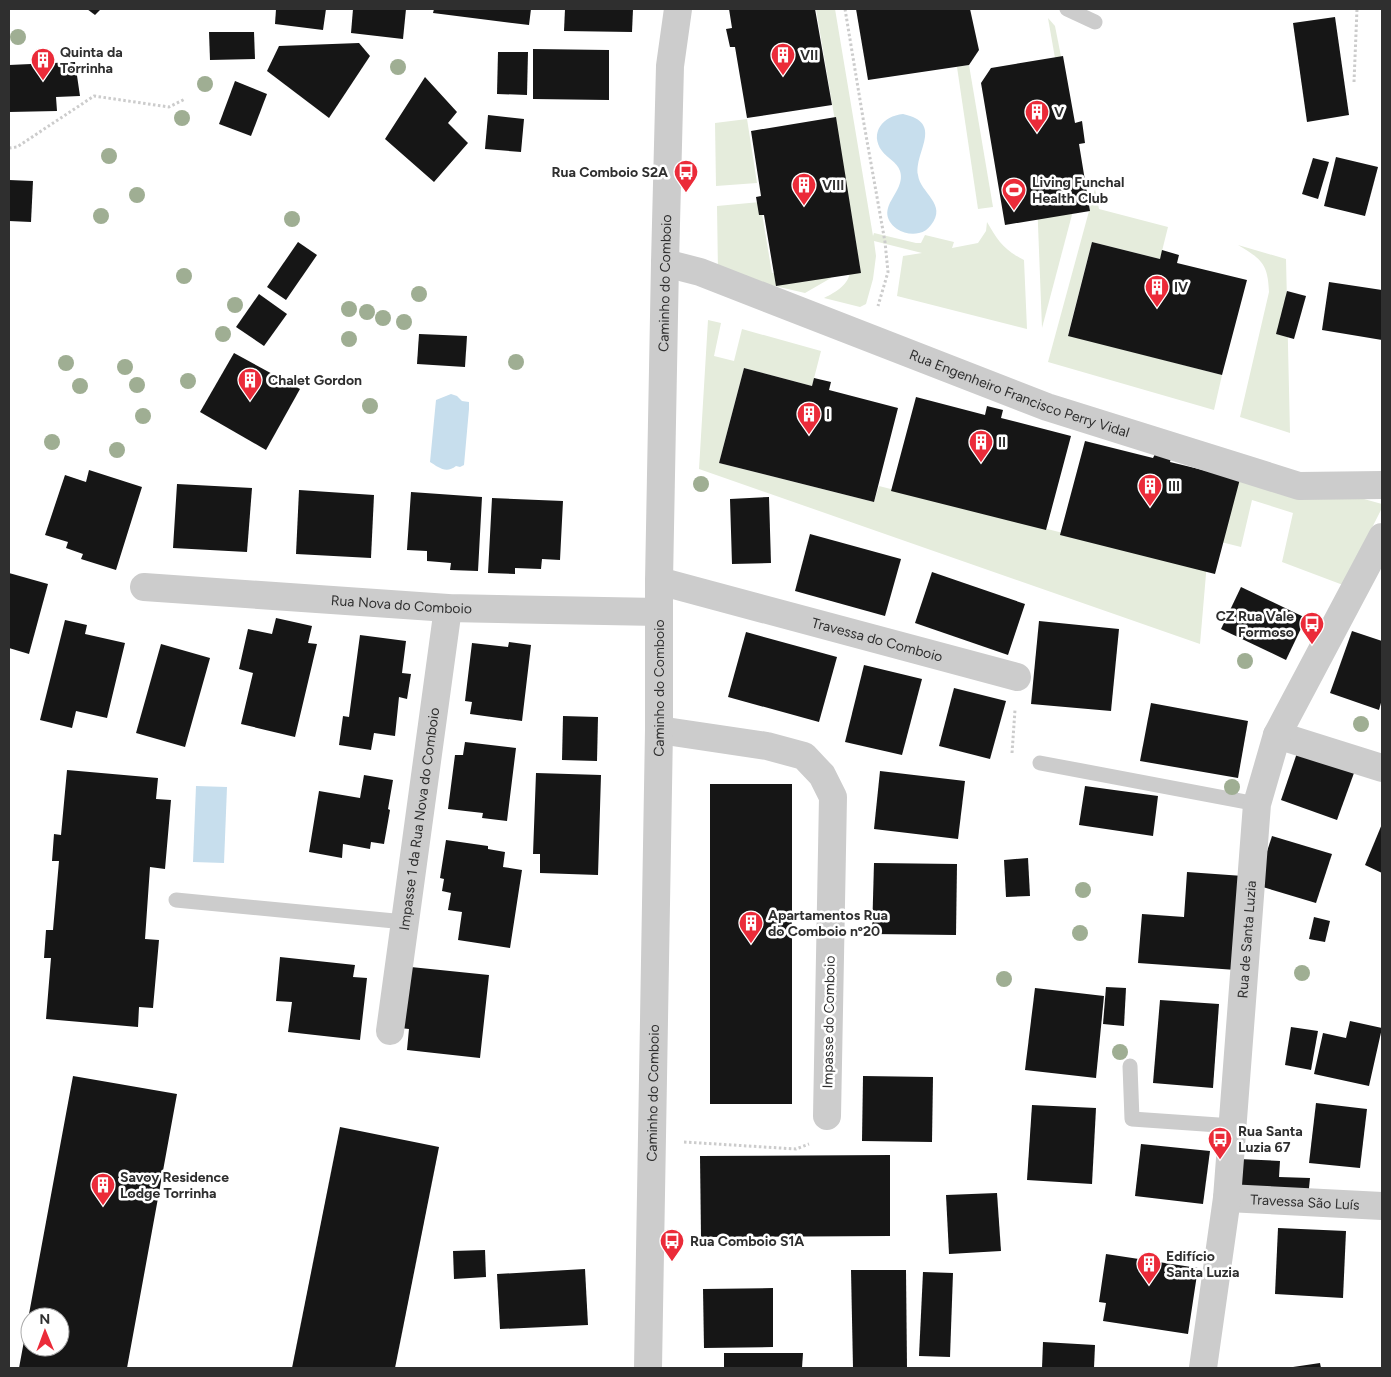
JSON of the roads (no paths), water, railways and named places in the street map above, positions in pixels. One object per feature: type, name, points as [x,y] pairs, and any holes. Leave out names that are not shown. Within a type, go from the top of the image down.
[{"type":"street","name":"Caminho do Comboio","points":[[648,1368],[665,263],[670,66],[678,9]]},
{"type":"street","name":"Rua Engenheiro Francisco Perry Vidal","points":[[665,263],[700,272],[1047,408],[1299,486],[1382,484]]},
{"type":"street","name":"Rua de Santa Luzia","points":[[1203,1368],[1228,1198],[1257,804],[1277,735],[1382,537]]},
{"type":"street","name":"Travessa do Comboio","points":[[659,581],[1017,677]]},
{"type":"street","name":"Rua Nova do Comboio","points":[[144,587],[448,608],[659,612]]},
{"type":"street","name":"Impasse 1 da Rua Nova do Comboio","points":[[390,1032],[448,608]]},
{"type":"street","name":"Impasse do Comboio","points":[[659,730],[767,746],[804,756],[822,775],[833,797],[827,1116]]},
{"type":"street","points":[[1277,735],[1382,768]]},
{"type":"street","name":"Travessa São Luís","points":[[1228,1198],[1382,1206]]},
{"type":"lane","points":[[1067,9],[1096,22]]},
{"type":"lane","points":[[1040,763],[1257,804]]},
{"type":"lane","points":[[176,900],[405,922]]},
{"type":"lane","points":[[1130,1066],[1132,1119],[1233,1126]]},
{"type":"water","points":[[903,114],[916,118],[923,124],[925,139],[918,166],[918,175],[923,187],[935,205],[936,211],[935,218],[930,226],[916,234],[897,229],[887,214],[891,200],[899,186],[901,179],[900,171],[897,165],[882,151],[877,138],[880,127],[884,122],[896,115]]},
{"type":"water","points":[[451,394],[457,396],[462,401],[469,402],[469,409],[464,465],[445,470],[430,462],[436,400]]},
{"type":"water","points":[[196,786],[227,787],[224,863],[193,862]]},
{"type":"place","name":"VII","points":[[783,76]]},
{"type":"place","name":"Quinta da Torrinha","points":[[43,81]]},
{"type":"place","name":"V","points":[[1037,133]]},
{"type":"place","name":"Rua Comboio S2A","points":[[686,193]]},
{"type":"place","name":"VIII","points":[[804,206]]},
{"type":"place","name":"Living Funchal Health Club","points":[[1014,211]]},
{"type":"place","name":"IV","points":[[1157,308]]},
{"type":"place","name":"Chalet Gordon","points":[[250,401]]},
{"type":"place","name":"I","points":[[809,435]]},
{"type":"place","name":"II","points":[[981,463]]},
{"type":"place","name":"III","points":[[1150,507]]},
{"type":"place","name":"CZ Rua Vale Formoso","points":[[1312,645]]},
{"type":"place","name":"Apartamentos Rua do Comboio nº20","points":[[751,944]]},
{"type":"place","name":"Rua Santa Luzia 67","points":[[1220,1160]]},
{"type":"place","name":"Savoy Residence Lodge Torrinha","points":[[103,1206]]},
{"type":"place","name":"Rua Comboio S1A","points":[[672,1262]]},
{"type":"place","name":"Edifício Santa Luzia","points":[[1149,1285]]}]
